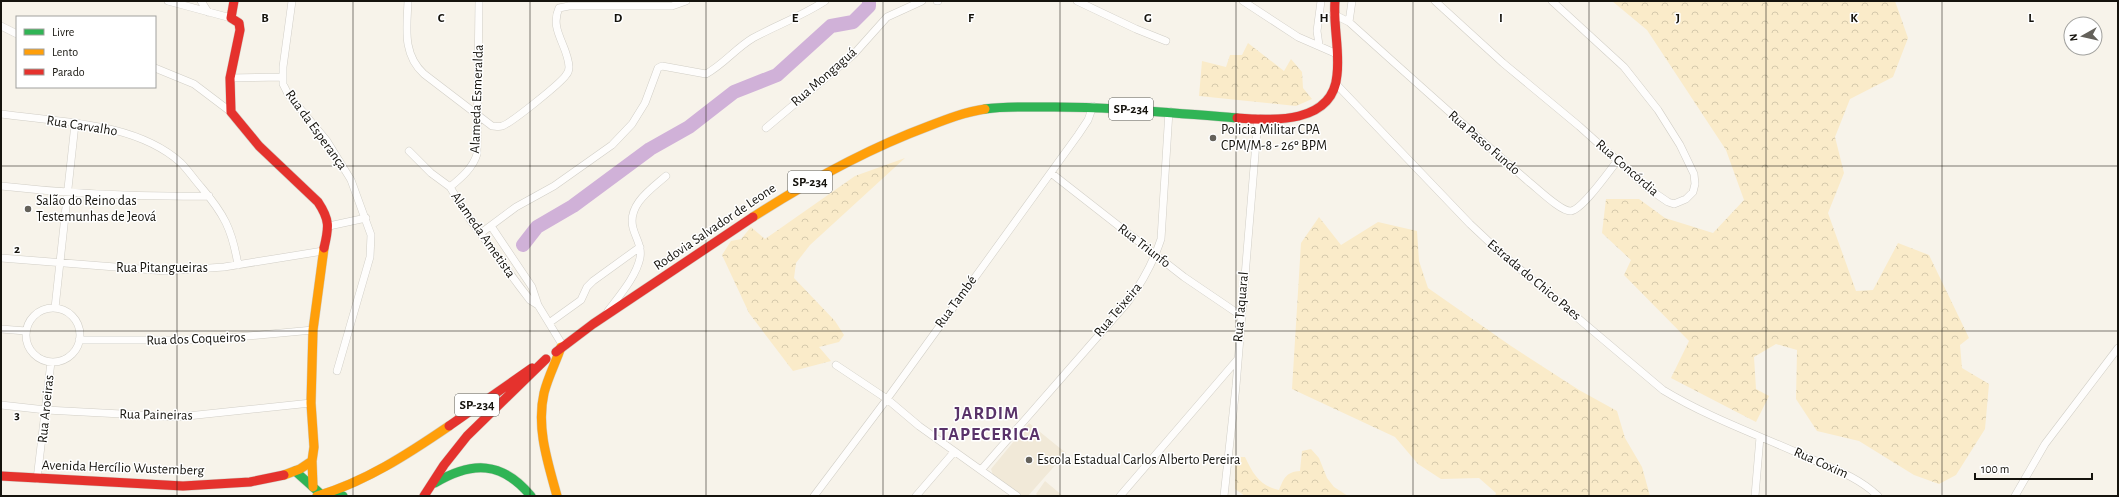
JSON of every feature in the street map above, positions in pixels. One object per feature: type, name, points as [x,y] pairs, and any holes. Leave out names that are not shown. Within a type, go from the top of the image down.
[{"type":"main road","points":[[234,1],[231,18],[239,23],[240,30],[230,78],[231,112],[259,146],[318,202],[324,211],[328,226],[323,251],[313,330],[311,403],[314,447],[312,461],[313,486]]},
{"type":"main road","points":[[1335,1],[1333,14],[1337,54],[1337,85]]},
{"type":"main road","name":"Rodovia Salvador de Leone","points":[[319,495],[332,492],[404,457],[490,396],[546,359],[562,346],[746,220],[812,181],[876,147],[966,113],[989,108],[1093,106],[1258,118],[1284,119],[1302,117],[1318,109],[1329,100],[1337,85]]},
{"type":"main road","points":[[557,496],[543,436],[541,410],[544,392],[562,346]]},
{"type":"main road","points":[[425,495],[444,464],[483,420],[546,359]]},
{"type":"main road","name":"Avenida Hercílio Wustemberg","points":[[1,476],[37,479],[190,485],[258,480],[295,471],[312,461]]},
{"type":"main road","points":[[425,495],[434,484],[448,474],[461,468],[484,467],[492,468],[511,476],[525,487],[531,496]]},
{"type":"main road","points":[[295,471],[313,486],[319,495]]},
{"type":"main road","points":[[332,492],[343,496]]},
{"type":"street","points":[[168,1],[231,18]]},
{"type":"street","points":[[201,1],[208,12]]},
{"type":"street","name":"Rua da Esperança","points":[[292,1],[282,77],[288,94],[327,141],[348,174],[366,218],[371,235],[370,257],[337,371]]},
{"type":"street","points":[[408,1],[407,44],[416,65],[424,74],[492,126],[502,126],[540,99],[567,75],[569,67],[556,27],[555,17],[559,8],[569,6],[672,6],[686,1]]},
{"type":"street","name":"Alameda Esmeralda","points":[[450,187],[466,173],[475,160],[478,146],[477,115],[479,1]]},
{"type":"street","points":[[481,232],[516,207],[554,186],[612,145],[632,124],[642,108],[658,68],[662,66],[706,74],[727,60],[738,48],[753,38],[798,18],[825,1]]},
{"type":"street","name":"Rua Mongaguá","points":[[766,128],[853,55],[887,17],[898,10],[922,1]]},
{"type":"street","points":[[1077,1],[1136,29],[1166,41]]},
{"type":"street","points":[[1242,1],[1277,24],[1337,54]]},
{"type":"street","points":[[1319,45],[1317,31],[1321,1]]},
{"type":"street","points":[[1349,22],[1352,1]]},
{"type":"street","name":"Rua Concórdia","points":[[1435,1],[1503,63],[1579,126],[1649,189],[1668,202],[1674,204],[1680,202],[1693,192],[1695,184],[1690,164],[1668,127],[1645,93],[1624,67],[1552,1]]},
{"type":"street","name":"Rua Passo Fundo","points":[[1333,14],[1349,22],[1428,94],[1561,208],[1572,211],[1577,208],[1618,160]]},
{"type":"street","points":[[1,26],[16,34]]},
{"type":"street","points":[[156,68],[194,84],[231,112]]},
{"type":"street","points":[[230,78],[282,77]]},
{"type":"street","name":"Estrada do Chico Paes","points":[[1337,85],[1470,224],[1502,254],[1663,390],[1677,399],[1760,437]]},
{"type":"street","name":"Rua També","points":[[814,496],[887,399],[1088,120],[1093,106]]},
{"type":"street","name":"Rua Teixeira","points":[[980,470],[1127,303],[1143,281],[1156,255],[1163,223],[1169,111]]},
{"type":"street","name":"Rua Carvalho","points":[[1,114],[105,128],[124,133],[168,153],[182,164],[228,224],[234,243],[238,265]]},
{"type":"street","name":"Rua Taquaral","points":[[1224,496],[1258,118]]},
{"type":"street","points":[[55,308],[74,124]]},
{"type":"street","name":"Alameda Ametista","points":[[409,150],[431,172],[450,187],[469,218],[481,232],[526,295],[538,305]]},
{"type":"street","name":"Rua Triunfo","points":[[1050,173],[1213,298],[1240,315]]},
{"type":"street","points":[[602,320],[635,270],[640,258],[640,247],[633,226],[636,206],[641,198],[666,176]]},
{"type":"street","points":[[1,186],[68,193],[138,197],[208,196]]},
{"type":"street","points":[[328,226],[366,218]]},
{"type":"street","name":"Alameda Ametista","points":[[491,226],[532,287],[538,305],[562,346]]},
{"type":"street","points":[[549,323],[576,304],[593,281],[640,247]]},
{"type":"street","name":"Rua Pitangueiras","points":[[1,258],[166,271],[238,265],[323,251]]},
{"type":"street","points":[[55,308],[72,315],[80,331],[76,350],[69,357],[60,361],[51,362],[44,360],[32,352],[28,346],[26,332],[33,316],[43,310],[55,308]]},
{"type":"street","points":[[1,330],[26,332]]},
{"type":"street","name":"Rua dos Coqueiros","points":[[79,340],[205,340],[313,330]]},
{"type":"street","points":[[2015,496],[2046,444],[2118,348]]},
{"type":"street","points":[[1120,496],[1237,360]]},
{"type":"street","name":"Rua Aroeiras","points":[[37,479],[51,362]]},
{"type":"street","points":[[836,365],[887,399],[919,426],[954,452],[1018,496]]},
{"type":"street","name":"Rua Paineiras","points":[[1,404],[46,410],[178,418],[311,403]]},
{"type":"street","points":[[1755,496],[1760,437]]},
{"type":"street","name":"Rua Coxim","points":[[1760,437],[1845,473],[1861,481],[1878,496]]},
{"type":"street","points":[[916,496],[954,452]]},
{"type":"shaded area","name":"Escola Estadual Carlos Alberto Pereira","points":[[1029,423],[1066,453],[1028,496],[1023,496],[993,475],[991,469]]},
{"type":"shaded area","points":[[1045,481],[1063,496],[1038,496],[1036,494]]},
{"type":"green space","points":[[1612,1],[1895,1],[1908,38],[1893,77],[1850,99],[1835,137],[1844,173],[1828,213],[1856,291],[1873,290],[1898,243],[1929,255],[1969,338],[1960,345],[1962,368],[1989,384],[1985,429],[1956,475],[1939,484],[1914,475],[1859,441],[1817,431],[1796,399],[1797,350],[1776,344],[1754,357],[1756,389],[1769,396],[1756,422],[1671,378],[1689,341],[1624,275],[1631,260],[1602,233],[1606,199],[1639,199],[1665,218],[1713,233],[1744,200],[1726,150],[1647,30]]},
{"type":"green space","points":[[1248,43],[1284,71],[1291,59],[1302,72],[1303,88],[1312,99],[1296,106],[1199,96],[1202,61],[1226,67],[1230,55],[1242,55]]},
{"type":"green space","points":[[905,158],[810,245],[796,263],[794,278],[835,321],[844,335],[839,342],[819,347],[831,361],[793,371],[749,313],[722,255],[731,241],[741,239],[751,227],[765,239],[855,176]]},
{"type":"green space","points":[[1319,217],[1341,245],[1378,222],[1417,231],[1419,261],[1428,288],[1511,346],[1579,390],[1617,411],[1625,438],[1642,467],[1650,496],[1495,496],[1496,493],[1479,478],[1441,479],[1418,464],[1395,437],[1292,389],[1301,243]]},
{"type":"green space","points":[[1311,449],[1319,458],[1327,478],[1334,487],[1348,496],[1245,496],[1235,489],[1235,465],[1238,457],[1245,457],[1254,474],[1262,482],[1267,486],[1279,490],[1286,476],[1300,471],[1302,451]]},
{"type":"waterway","points":[[523,245],[537,227],[573,206],[650,149],[689,127],[734,92],[777,75],[831,26],[853,22],[869,6],[869,1]]},
{"type":"traffic: fast","points":[[985,109],[999,107],[1067,107],[1140,110],[1237,118]]},
{"type":"traffic: fast","points":[[435,483],[462,471],[474,468],[486,468],[509,476],[520,484],[531,496]]},
{"type":"traffic: fast","points":[[295,471],[322,495]]},
{"type":"traffic: fast","points":[[331,492],[343,496]]},
{"type":"traffic: slow","points":[[753,217],[817,178],[861,155],[949,118],[985,109]]},
{"type":"traffic: slow","points":[[284,475],[300,469],[312,461],[314,447],[311,403],[313,330],[324,248]]},
{"type":"traffic: slow","points":[[557,496],[544,445],[541,419],[544,393],[561,347]]},
{"type":"traffic: slow","points":[[317,496],[352,483],[386,466],[449,426]]},
{"type":"traffic: slow","points":[[312,461],[313,487]]},
{"type":"traffic: jam","points":[[234,1],[231,18],[239,23],[240,30],[230,78],[231,112],[259,146],[318,202],[325,214],[327,224],[327,234],[324,248]]},
{"type":"traffic: jam","points":[[1237,118],[1283,119],[1299,116],[1313,111],[1325,103],[1333,91],[1338,66],[1335,1]]},
{"type":"traffic: jam","points":[[556,352],[593,324],[753,217]]},
{"type":"traffic: jam","points":[[424,496],[444,465],[467,436],[546,359]]},
{"type":"traffic: jam","points":[[449,426],[532,368]]},
{"type":"traffic: jam","points":[[1,476],[183,486],[250,482],[284,475]]},
{"type":"place","name":"Policia Militar CPA CPM/M-8 - 26º BPM","points":[[1213,138]]},
{"type":"place","name":"Salão do Reino das Testemunhas de Jeová","points":[[28,209]]},
{"type":"place","name":"Escola Estadual Carlos Alberto Pereira","points":[[1029,460]]},
{"type":"district","name":"JARDIM ITAPECERICA","points":[[987,424]]}]
